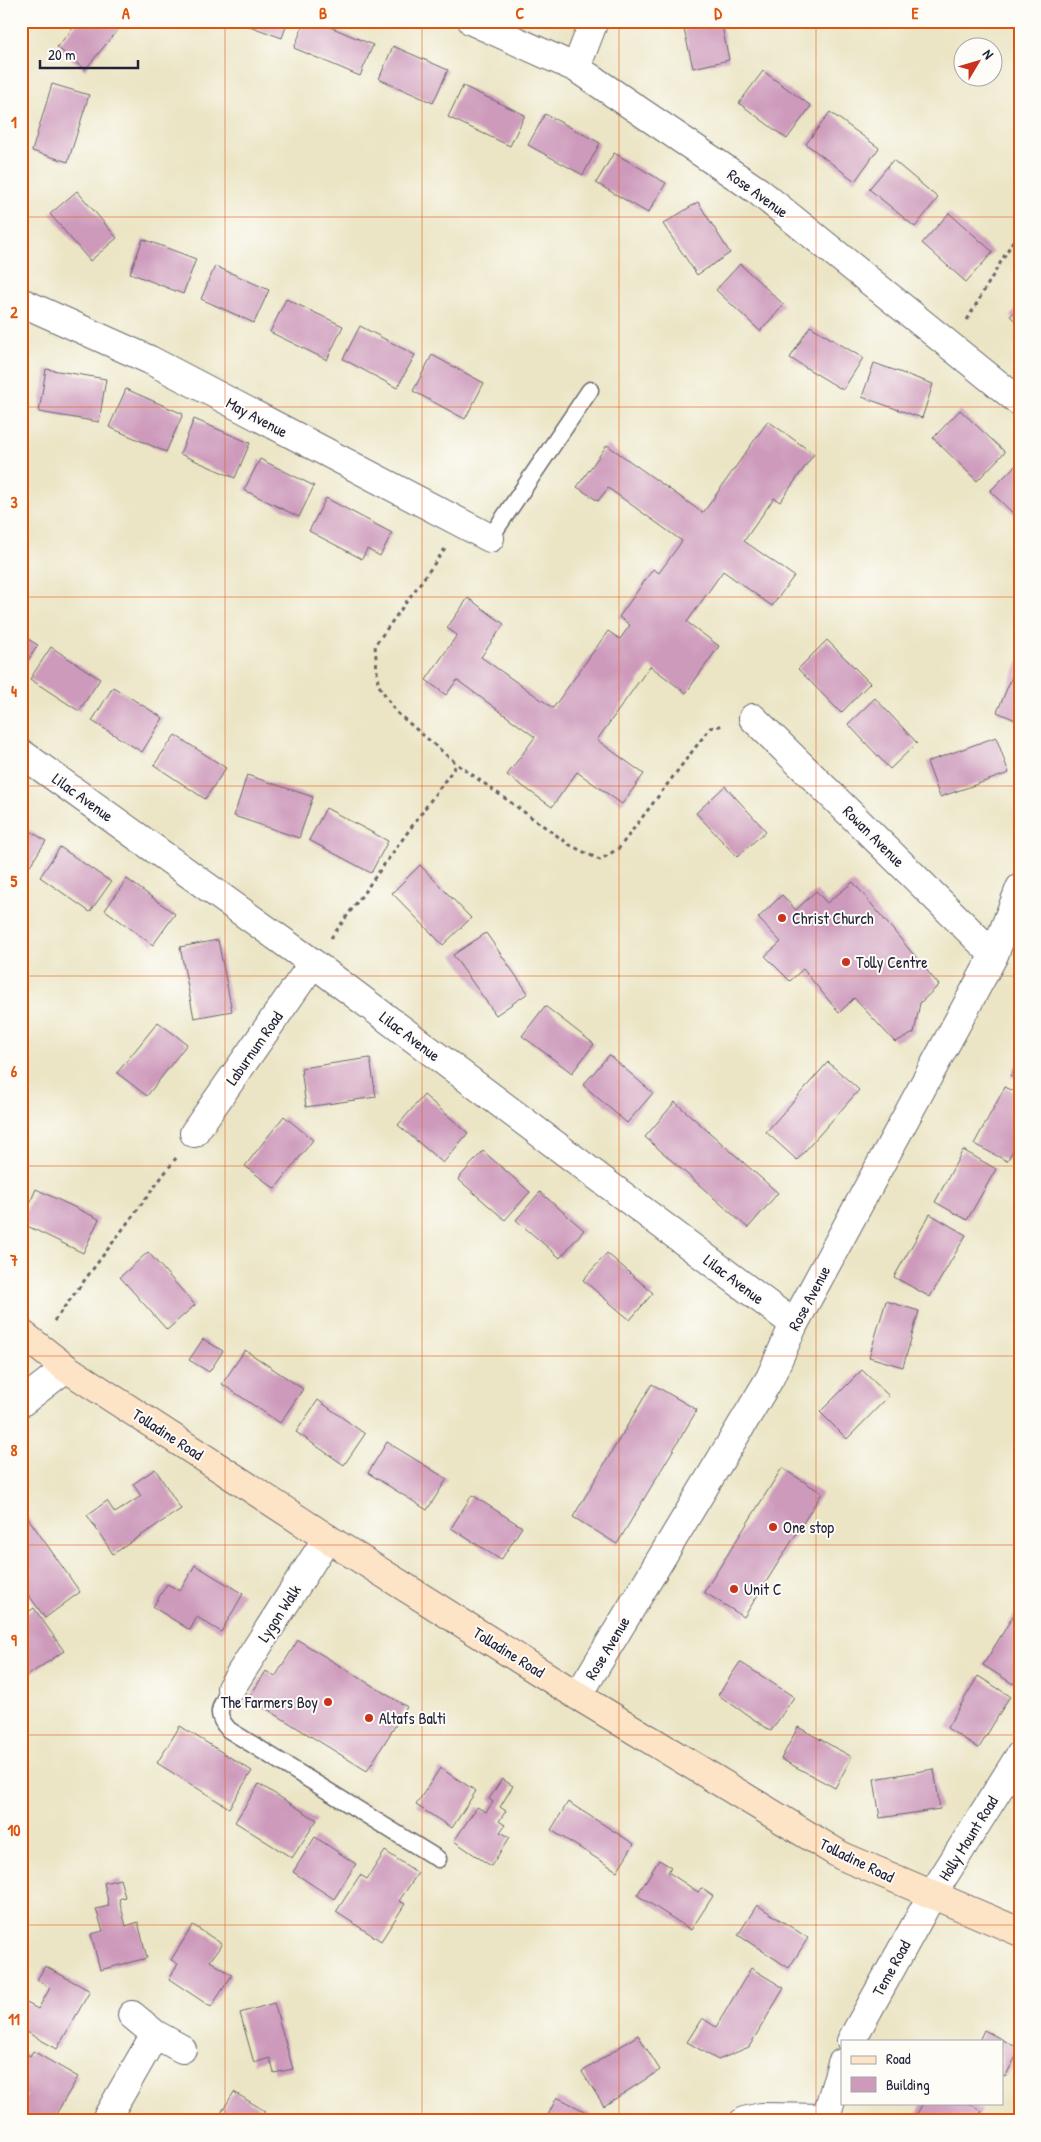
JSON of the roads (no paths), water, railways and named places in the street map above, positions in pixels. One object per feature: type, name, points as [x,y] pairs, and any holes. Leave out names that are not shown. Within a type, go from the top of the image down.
[{"type":"main road","name":"Tolladine Road","points":[[29,1339],[66,1368],[328,1538],[578,1696],[842,1856],[1020,1932]]},
{"type":"street","name":"Rose Avenue","points":[[472,21],[576,68],[758,192],[1020,402]]},
{"type":"street","points":[[576,68],[594,21]]},
{"type":"street","name":"May Avenue","points":[[21,302],[150,360],[490,538]]},
{"type":"street","name":"Rowan Avenue","points":[[754,718],[994,955]]},
{"type":"street","name":"Lilac Avenue","points":[[21,753],[313,963],[794,1324]]},
{"type":"street","name":"Rose Avenue","points":[[578,1696],[770,1378],[794,1324],[994,955],[1020,888]]},
{"type":"street","name":"Laburnum Road","points":[[194,1133],[313,963]]},
{"type":"street","points":[[21,1403],[66,1368]]},
{"type":"street","name":"Lygon Walk","points":[[232,1688],[328,1538]]},
{"type":"street","name":"Holly Mount Road","points":[[932,1895],[1020,1755]]},
{"type":"street","name":"Teme Road","points":[[852,2040],[932,1895]]},
{"type":"street","points":[[132,2015],[155,2034],[182,2049]]},
{"type":"street","points":[[105,2121],[155,2034]]},
{"type":"street","points":[[744,2121],[761,2117],[825,2119],[841,2066]]},
{"type":"lane","points":[[490,538],[590,390]]},
{"type":"lane","points":[[232,1688],[220,1709],[221,1721],[229,1730],[438,1859]]},
{"type":"place","name":"Christ Church","points":[[782,918]]},
{"type":"place","name":"Tolly Centre","points":[[846,962]]},
{"type":"place","name":"One stop","points":[[773,1527]]},
{"type":"place","name":"Unit C","points":[[734,1589]]},
{"type":"place","name":"The Farmers Boy","points":[[328,1702]]},
{"type":"place","name":"Altafs Balti","points":[[369,1718]]}]
